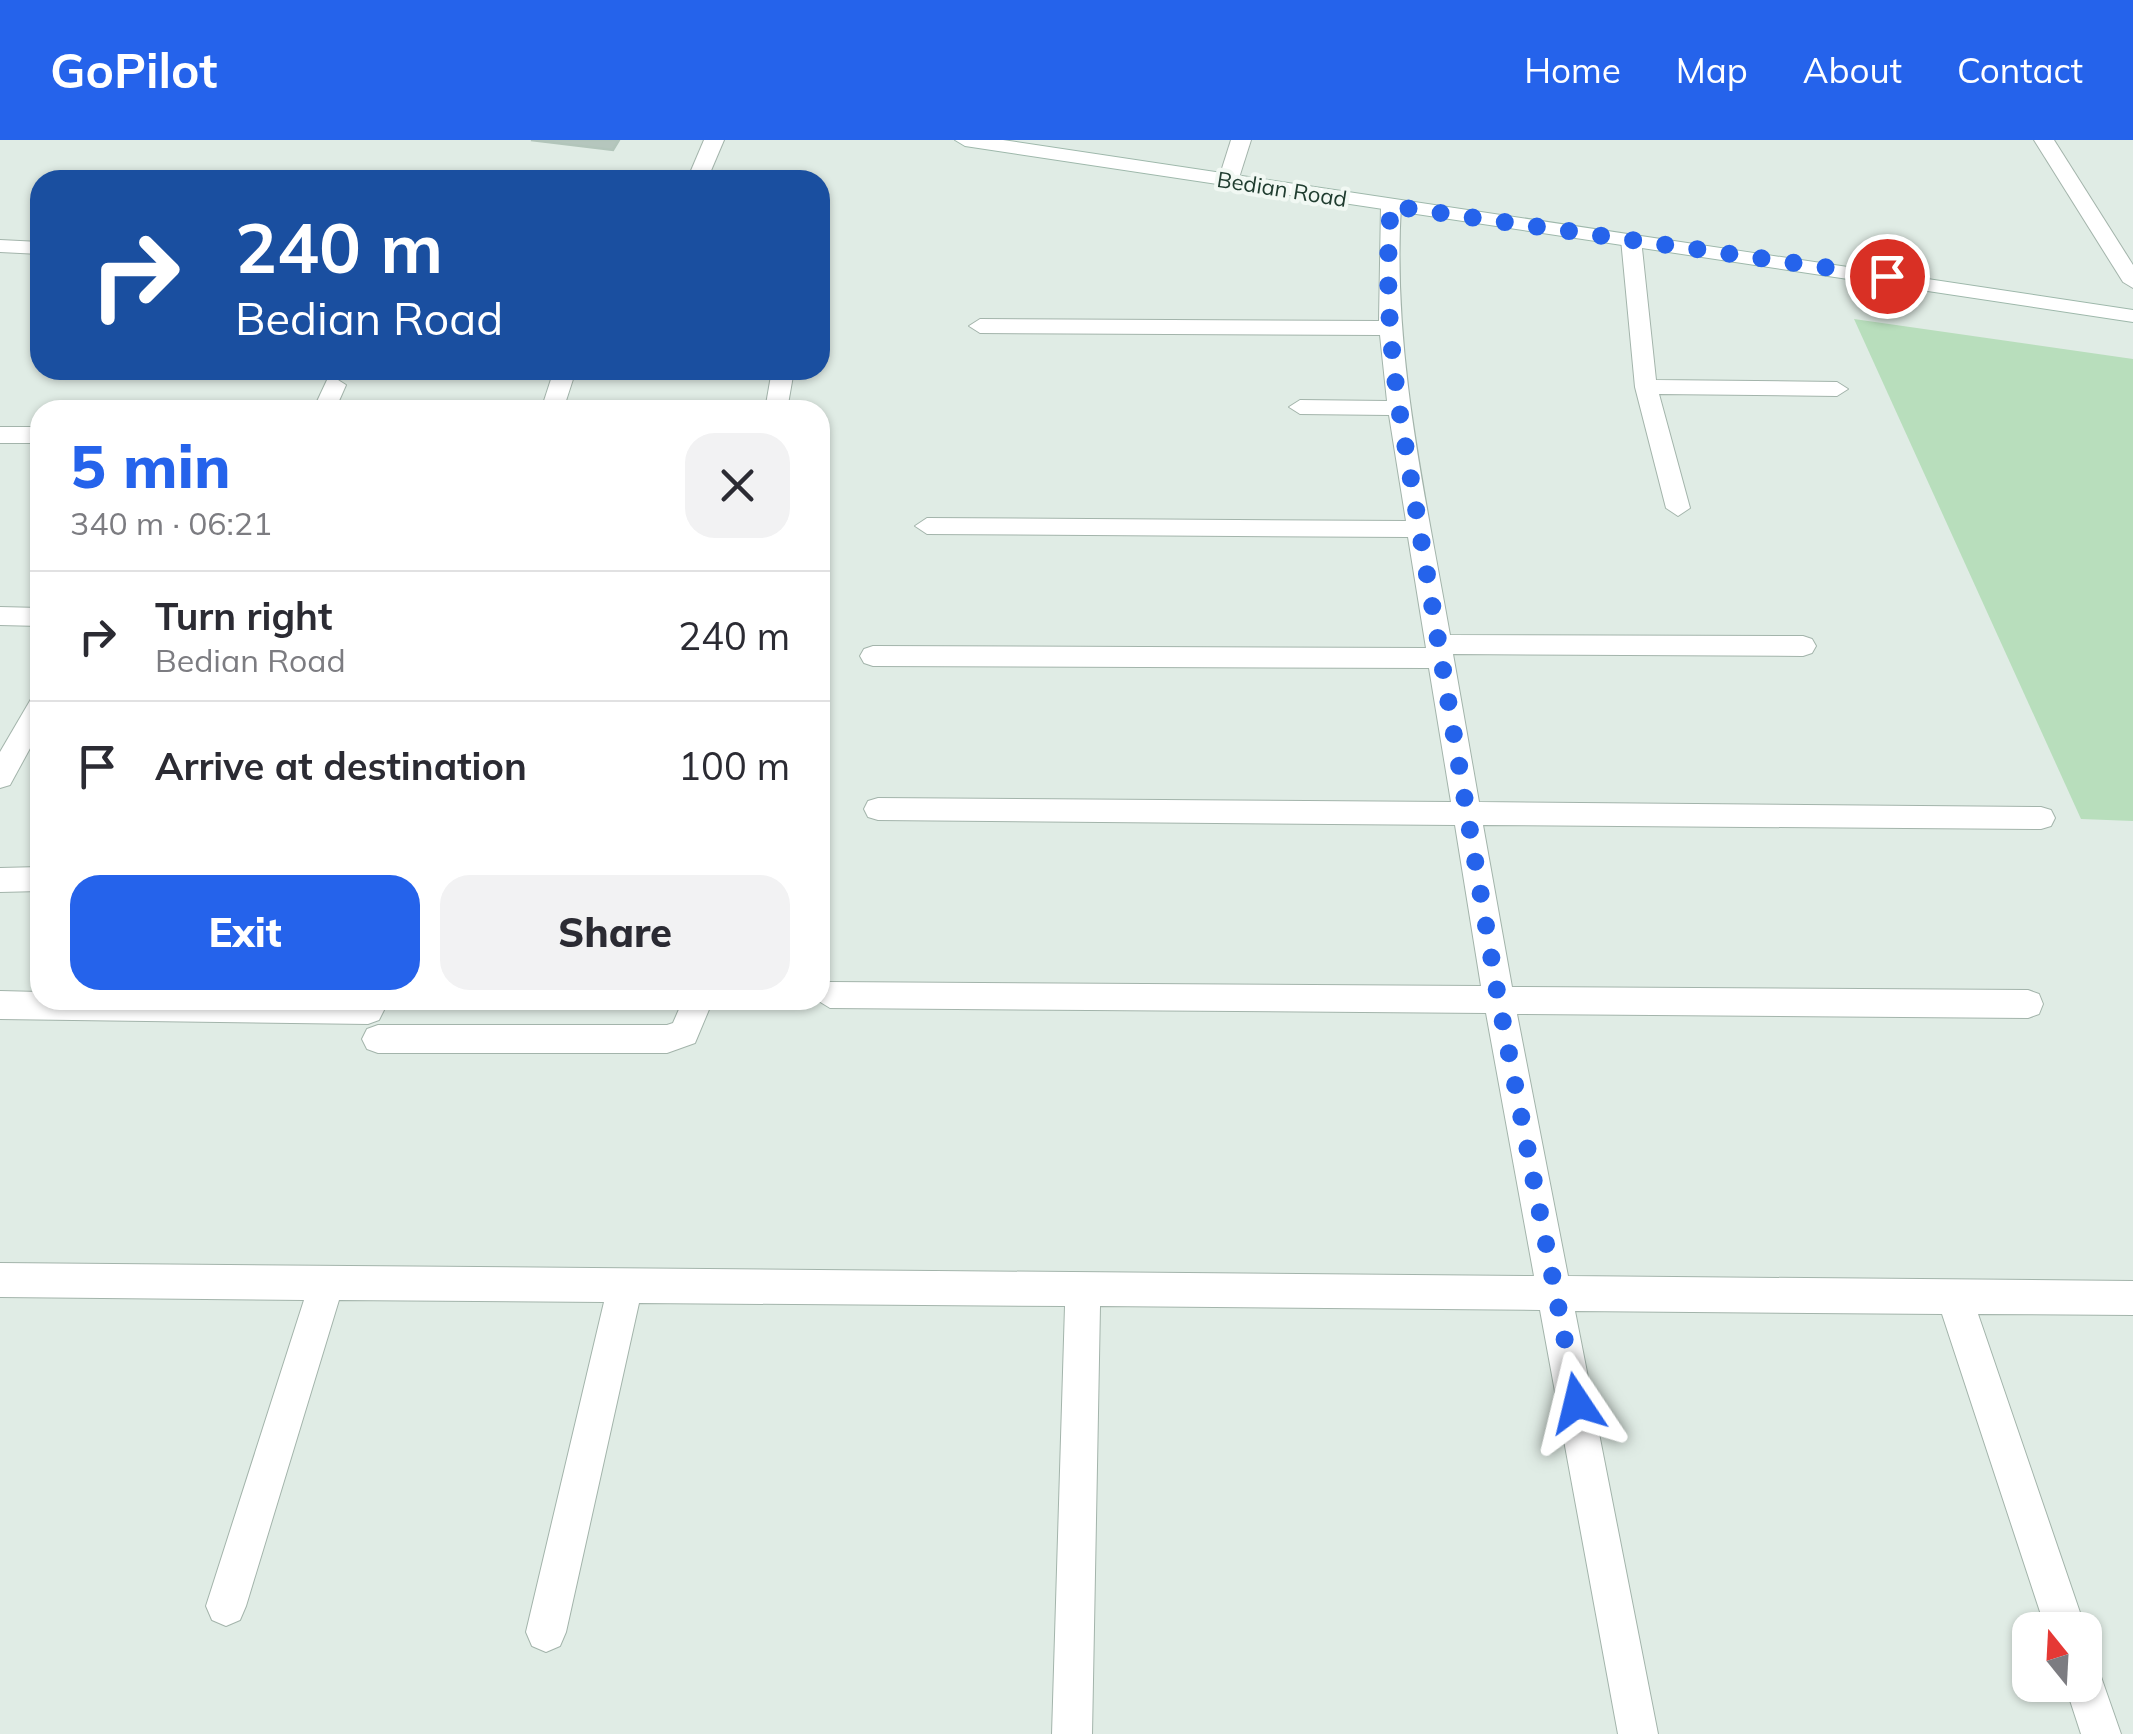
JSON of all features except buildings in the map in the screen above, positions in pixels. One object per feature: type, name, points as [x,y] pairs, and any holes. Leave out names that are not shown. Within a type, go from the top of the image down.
[{"type":"street","points":[[701,170],[714,140]]},
{"type":"street","name":"Bedian Road","points":[[966,140],[2133,316]]},
{"type":"street","points":[[1228,181],[1241,140]]},
{"type":"street","points":[[2044,140],[2133,282]]},
{"type":"street","points":[[1391,206],[1385,272],[1387,328],[1399,408],[1498,997],[1638,1734]]},
{"type":"street","points":[[1631,239],[1646,387],[1678,508]]},
{"type":"street","points":[[0,246],[30,248]]},
{"type":"street","points":[[980,326],[1387,328]]},
{"type":"street","points":[[328,400],[334,386]]},
{"type":"street","points":[[1646,387],[1836,389]]},
{"type":"street","points":[[1300,408],[1399,408]]},
{"type":"street","points":[[0,435],[30,435]]},
{"type":"street","points":[[927,526],[1420,529]]},
{"type":"street","points":[[0,616],[30,617]]},
{"type":"street","points":[[873,656],[1803,646]]},
{"type":"street","points":[[0,778],[30,724]]},
{"type":"street","points":[[878,808],[2041,818]]},
{"type":"street","points":[[0,880],[30,880]]},
{"type":"street","points":[[830,995],[1498,997],[2028,1004]]},
{"type":"street","points":[[0,1005],[30,1007]]},
{"type":"street","points":[[98,1010],[667,1039],[684,1032],[694,1010]]},
{"type":"street","points":[[0,1280],[2133,1298]]},
{"type":"street","points":[[226,1606],[328,1283]]},
{"type":"street","points":[[546,1632],[624,1285]]},
{"type":"street","points":[[1072,1734],[1083,1289]]},
{"type":"street","points":[[1954,1296],[2060,1612]]},
{"type":"street","points":[[2091,1702],[2101,1734]]},
{"type":"green space","points":[[1854,319],[2133,359],[2133,821],[2081,819]]},
{"type":"route","points":[[1577,1403],[1498,997],[1399,408],[1387,328],[1385,272],[1391,206],[1887,276]]}]
